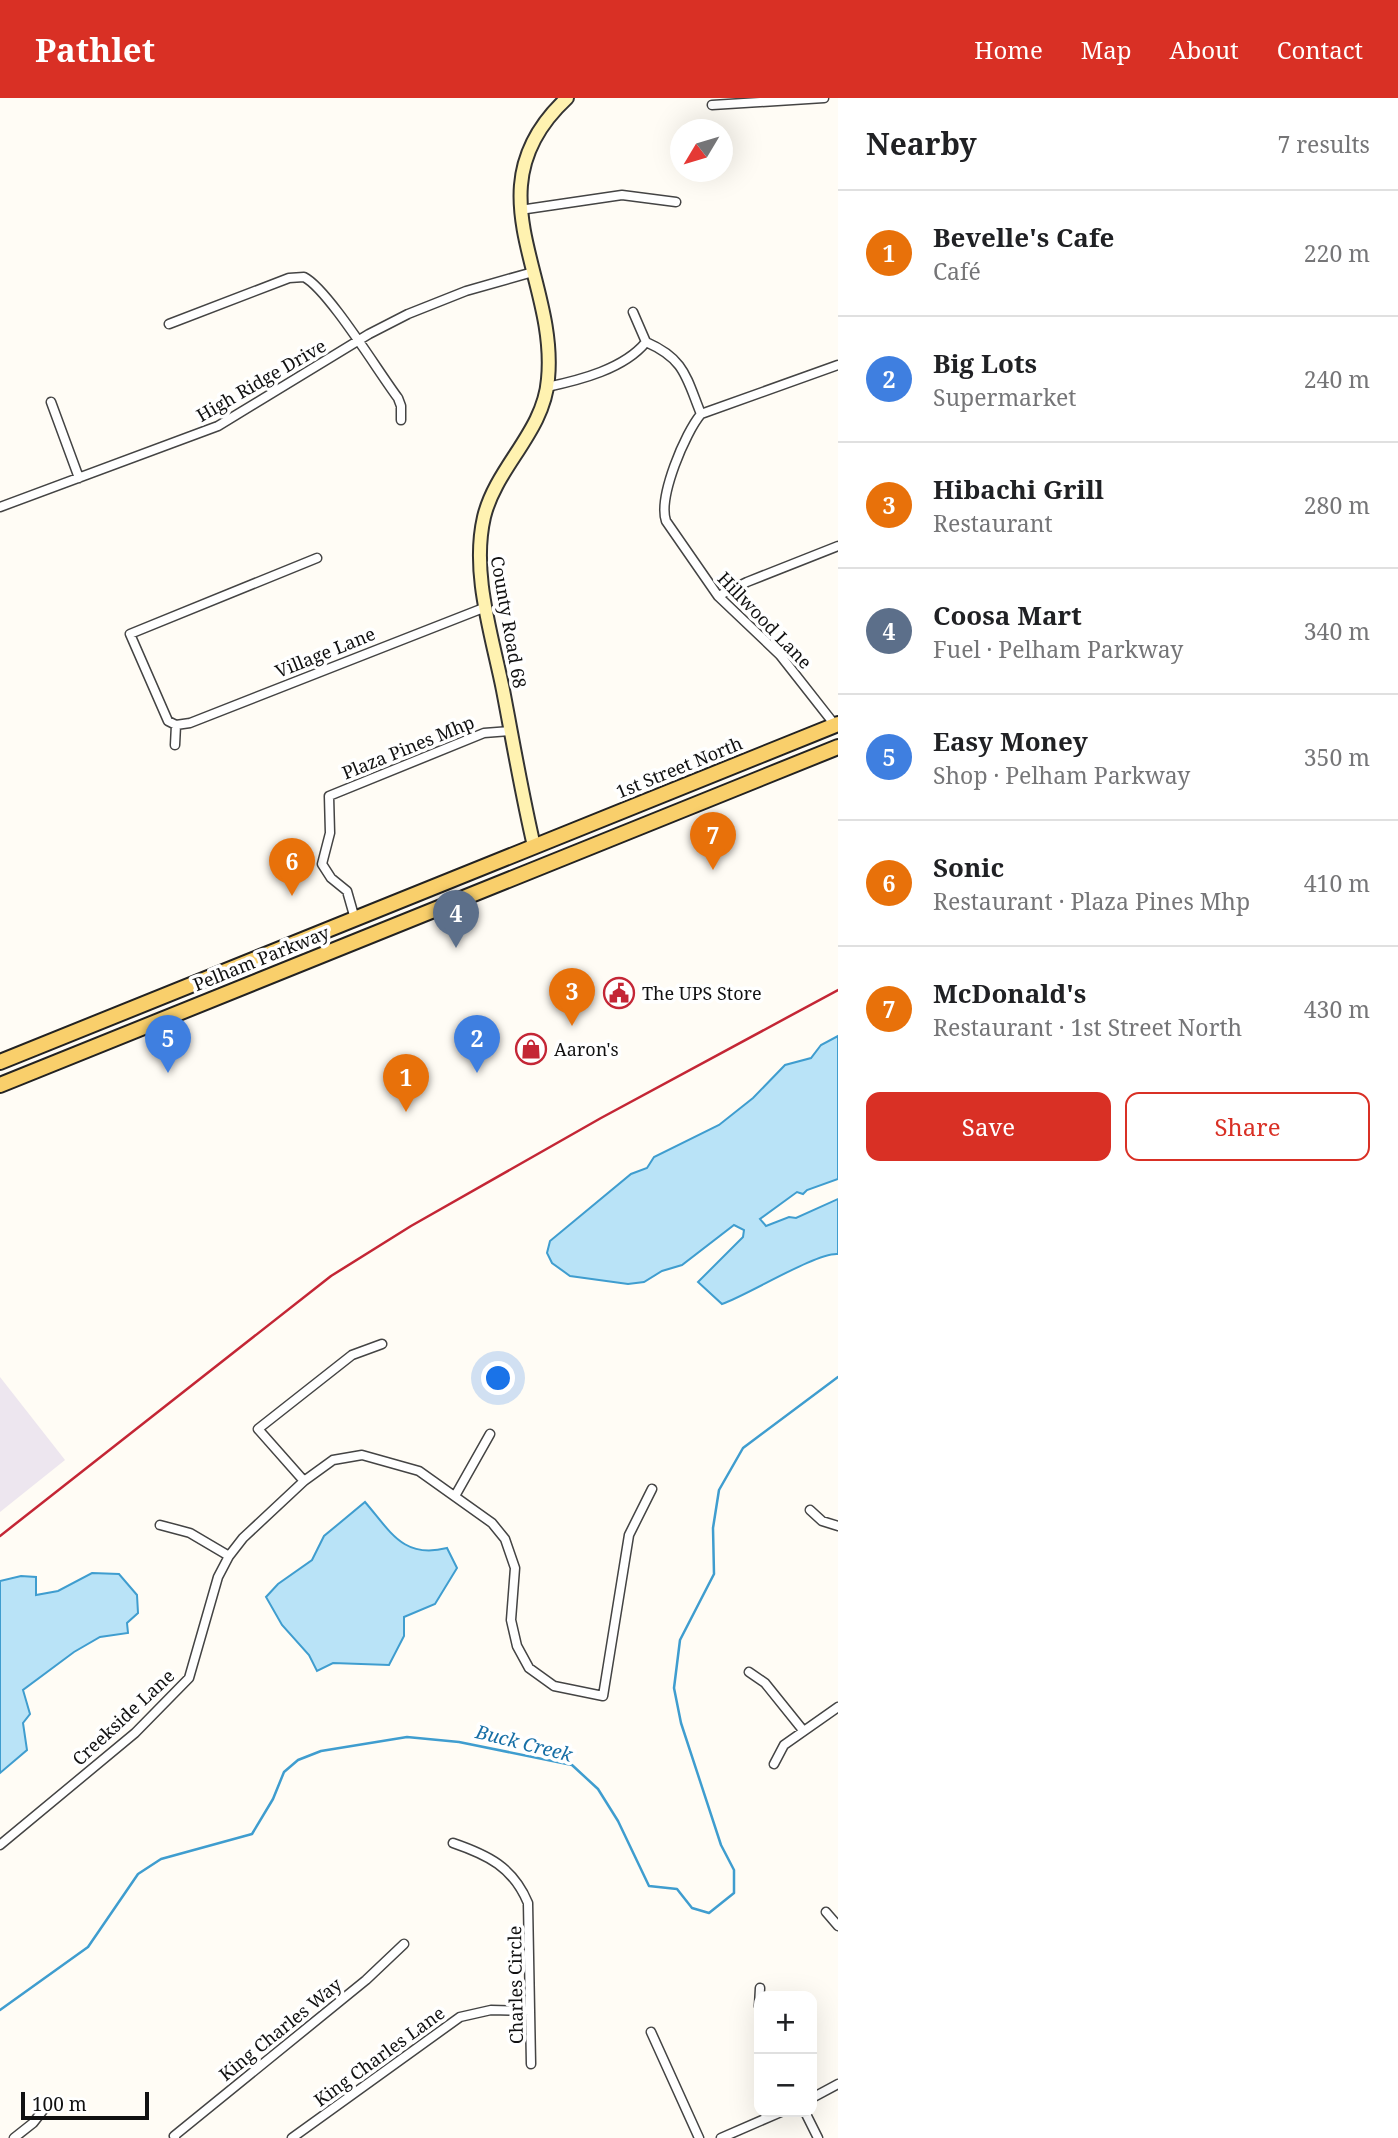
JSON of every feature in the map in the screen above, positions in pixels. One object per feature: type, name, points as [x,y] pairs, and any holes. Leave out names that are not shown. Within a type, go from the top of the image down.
[{"type":"main road","name":"1st Street North","points":[[534,846],[837,726]]},
{"type":"main road","points":[[534,846],[536,869],[838,747]]},
{"type":"main road","points":[[729,768],[738,788]]},
{"type":"main road","points":[[633,807],[640,827]]},
{"type":"main road","name":"Pelham Parkway","points":[[0,1062],[534,846]]},
{"type":"main road","name":"Pelham Parkway","points":[[0,1084],[536,869]]},
{"type":"main road","points":[[323,932],[333,950]]},
{"type":"main road","points":[[202,980],[209,1000]]},
{"type":"main road","points":[[51,1041],[61,1061]]},
{"type":"street","name":"County Road 68","points":[[534,846],[486,607],[479,551],[487,507],[500,476],[536,421],[547,387],[548,344],[520,209],[522,180],[531,147],[550,116],[567,98]]},
{"type":"street","points":[[712,105],[824,98]]},
{"type":"street","points":[[520,209],[622,195],[676,202]]},
{"type":"street","name":"High Ridge Drive","points":[[0,507],[218,426],[358,341],[445,298],[533,272]]},
{"type":"street","points":[[169,324],[297,276],[315,285],[358,341],[398,398],[401,420]]},
{"type":"street","points":[[633,312],[646,342],[667,351],[675,359],[701,414],[838,365]]},
{"type":"street","points":[[547,387],[607,368],[632,356],[646,342]]},
{"type":"street","points":[[51,402],[79,478]]},
{"type":"street","name":"Hillwood Lane","points":[[701,414],[671,479],[664,515],[686,553],[718,596],[780,655],[837,726]]},
{"type":"street","points":[[718,596],[838,547]]},
{"type":"street","points":[[175,746],[176,725],[163,715],[130,634],[317,558]]},
{"type":"street","name":"Village Lane","points":[[176,725],[190,723],[486,607]]},
{"type":"street","name":"Plaza Pines Mhp","points":[[355,919],[347,891],[331,878],[322,863],[329,840],[329,796],[484,733],[511,731]]},
{"type":"street","points":[[304,1481],[258,1429],[352,1355],[382,1344]]},
{"type":"street","points":[[456,1496],[490,1434]]},
{"type":"street","name":"Creekside Lane","points":[[0,1845],[135,1733],[189,1678],[218,1577],[229,1556],[243,1538],[304,1481],[333,1460],[362,1455],[419,1471],[492,1523],[505,1539],[515,1568],[511,1620],[517,1646],[529,1668],[554,1686],[603,1696],[629,1535],[652,1489]]},
{"type":"street","points":[[810,1510],[822,1521],[838,1526]]},
{"type":"street","points":[[160,1525],[190,1533],[229,1556]]},
{"type":"street","points":[[749,1672],[767,1685],[802,1730]]},
{"type":"street","points":[[774,1765],[779,1750],[802,1730],[838,1707]]},
{"type":"street","name":"Charles Circle","points":[[453,1843],[499,1863],[518,1882],[528,1905],[531,2064]]},
{"type":"street","points":[[826,1912],[838,1926]]},
{"type":"street","name":"King Charles Way","points":[[174,2137],[366,1980],[404,1944]]},
{"type":"street","name":"King Charles Lane","points":[[298,2136],[460,2017],[491,2010],[530,2011]]},
{"type":"street","points":[[651,2032],[699,2138]]},
{"type":"street","points":[[817,2095],[838,2084]]},
{"type":"street","points":[[14,2138],[33,2123],[44,2109]]},
{"type":"street","points":[[721,2138],[769,2117]]},
{"type":"street","points":[[808,2117],[818,2138]]},
{"type":"shaded area","points":[[0,1377],[65,1460],[0,1512]]},
{"type":"water","points":[[838,1036],[838,1179],[807,1190],[803,1194],[797,1192],[760,1219],[766,1226],[789,1217],[796,1218],[838,1199],[838,1254],[815,1260],[722,1304],[698,1282],[743,1237],[744,1230],[734,1225],[682,1265],[662,1271],[644,1282],[628,1284],[570,1276],[552,1263],[547,1253],[550,1241],[631,1174],[647,1168],[654,1157],[719,1125],[753,1098],[785,1065],[811,1058],[821,1045]]},
{"type":"water","points":[[365,1502],[399,1540],[419,1550],[447,1548],[457,1568],[435,1604],[404,1617],[404,1636],[389,1665],[333,1663],[317,1671],[309,1655],[282,1625],[266,1597],[278,1584],[312,1560],[324,1536]]},
{"type":"water","points":[[92,1573],[119,1574],[137,1595],[138,1613],[127,1623],[128,1633],[100,1637],[74,1652],[23,1690],[30,1714],[23,1723],[27,1750],[0,1773],[0,1581],[21,1576],[36,1577],[36,1595],[58,1591]]},
{"type":"waterway","name":"Buck Creek","points":[[0,2010],[88,1947],[138,1874],[161,1859],[252,1834],[273,1799],[284,1772],[298,1760],[321,1751],[407,1737],[459,1742],[572,1765],[598,1789],[618,1821],[649,1886],[677,1889],[692,1908],[709,1913],[734,1893],[734,1870],[721,1845],[681,1723],[674,1688],[680,1640],[714,1574],[713,1528],[719,1490],[743,1448],[838,1377]]},
{"type":"railway","points":[[0,1536],[331,1276],[411,1226],[601,1118],[838,990]]},
{"type":"place","name":"McDonald's","points":[[713,870]]},
{"type":"place","name":"Sonic","points":[[292,896]]},
{"type":"place","name":"Coosa Mart","points":[[456,948]]},
{"type":"place","name":"The UPS Store","points":[[619,993]]},
{"type":"place","name":"Hibachi Grill","points":[[572,1026]]},
{"type":"place","name":"Aaron's","points":[[531,1049]]},
{"type":"place","name":"Easy Money","points":[[168,1073]]},
{"type":"place","name":"Big Lots","points":[[477,1073]]},
{"type":"place","name":"Bevelle's Cafe","points":[[406,1112]]}]
